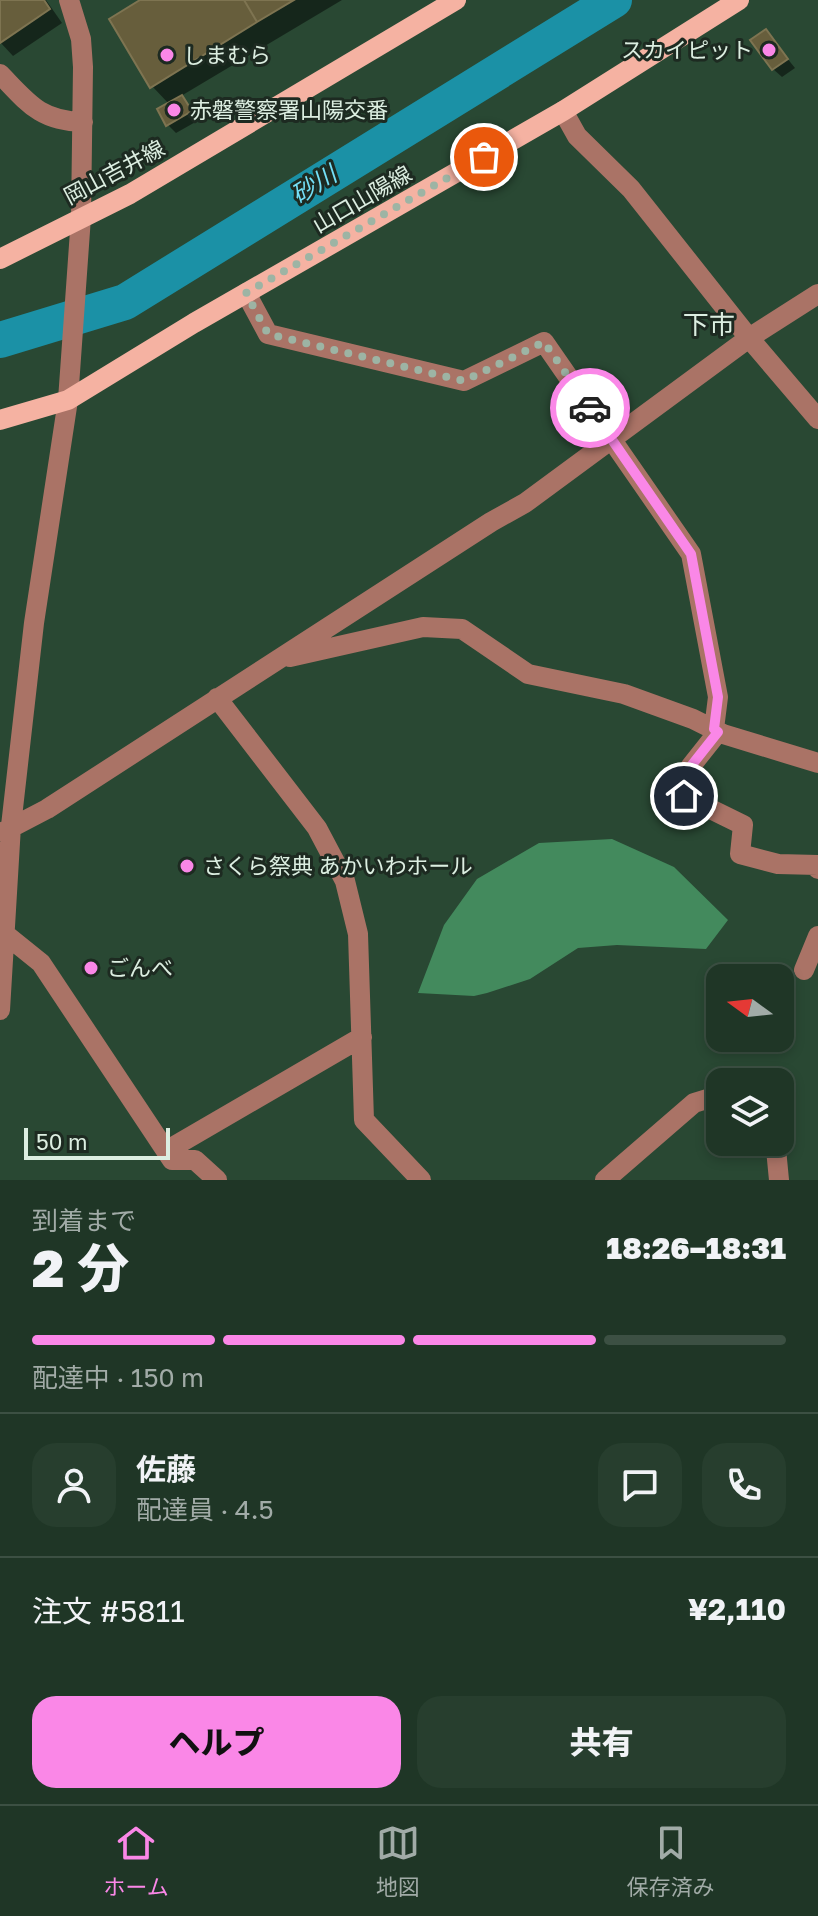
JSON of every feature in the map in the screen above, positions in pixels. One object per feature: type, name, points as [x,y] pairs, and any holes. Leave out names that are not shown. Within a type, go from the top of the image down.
[{"type":"main road","name":"岡山吉井線","points":[[0,259],[130,194],[456,0]]},
{"type":"main road","name":"山口山陽線","points":[[0,420],[68,390],[246,293],[563,111],[739,0]]},
{"type":"street","points":[[0,1010],[5,934],[6,830],[68,390],[81,217],[81,39],[69,0]]},
{"type":"street","points":[[0,74],[30,105],[59,121],[83,122]]},
{"type":"street","points":[[563,111],[577,136],[631,189],[749,338],[818,419]]},
{"type":"street","points":[[246,293],[268,334],[464,381],[544,342],[691,554],[718,697],[716,730],[691,766],[684,796],[743,825],[740,854],[778,864],[818,865],[818,869]]},
{"type":"street","points":[[6,830],[47,809],[525,503],[749,338],[818,294]]},
{"type":"street","points":[[274,661],[423,627],[462,629],[528,674],[624,694],[716,730],[818,763]]},
{"type":"street","points":[[217,698],[317,828],[345,881],[358,934],[364,1120],[421,1180]]},
{"type":"street","points":[[5,934],[41,963],[172,1160],[195,1160],[217,1180]]},
{"type":"street","points":[[804,970],[818,936]]},
{"type":"street","points":[[166,1151],[362,1037]]},
{"type":"street","points":[[605,1180],[694,1103],[706,1099]]},
{"type":"street","points":[[777,1156],[779,1180]]},
{"type":"green space","points":[[612,839],[674,867],[728,920],[706,949],[617,945],[578,948],[530,979],[487,993],[474,996],[418,993],[444,925],[477,879],[539,843]]},
{"type":"building","points":[[0,0],[44,0],[50,9],[0,43]]},
{"type":"building","name":"しまむら","points":[[140,0],[244,0],[257,22],[150,88],[109,19]]},
{"type":"building","points":[[244,0],[294,0],[257,22]]},
{"type":"building","name":"スカイピット","points":[[766,29],[788,59],[772,70],[750,40]]},
{"type":"building","name":"赤磐警察署山陽交番","points":[[182,95],[192,111],[166,126],[157,109]]},
{"type":"waterway","name":"砂川","points":[[0,340],[125,302],[614,0]]},
{"type":"way so far","points":[[484,157],[246,293],[268,334],[464,381],[544,342],[590,408]]},
{"type":"place","name":"スカイピット","points":[[769,50]]},
{"type":"place","name":"しまむら","points":[[167,55]]},
{"type":"place","name":"赤磐警察署山陽交番","points":[[174,110]]},
{"type":"place","name":"さくら祭典 あかいわホール","points":[[187,866]]},
{"type":"place","name":"ごんべ","points":[[91,968]]},
{"type":"district","name":"下市","points":[[709,325]]},
{"type":"route","points":[[590,408],[691,554],[718,697],[714,729],[718,732],[691,766],[684,796]]}]
